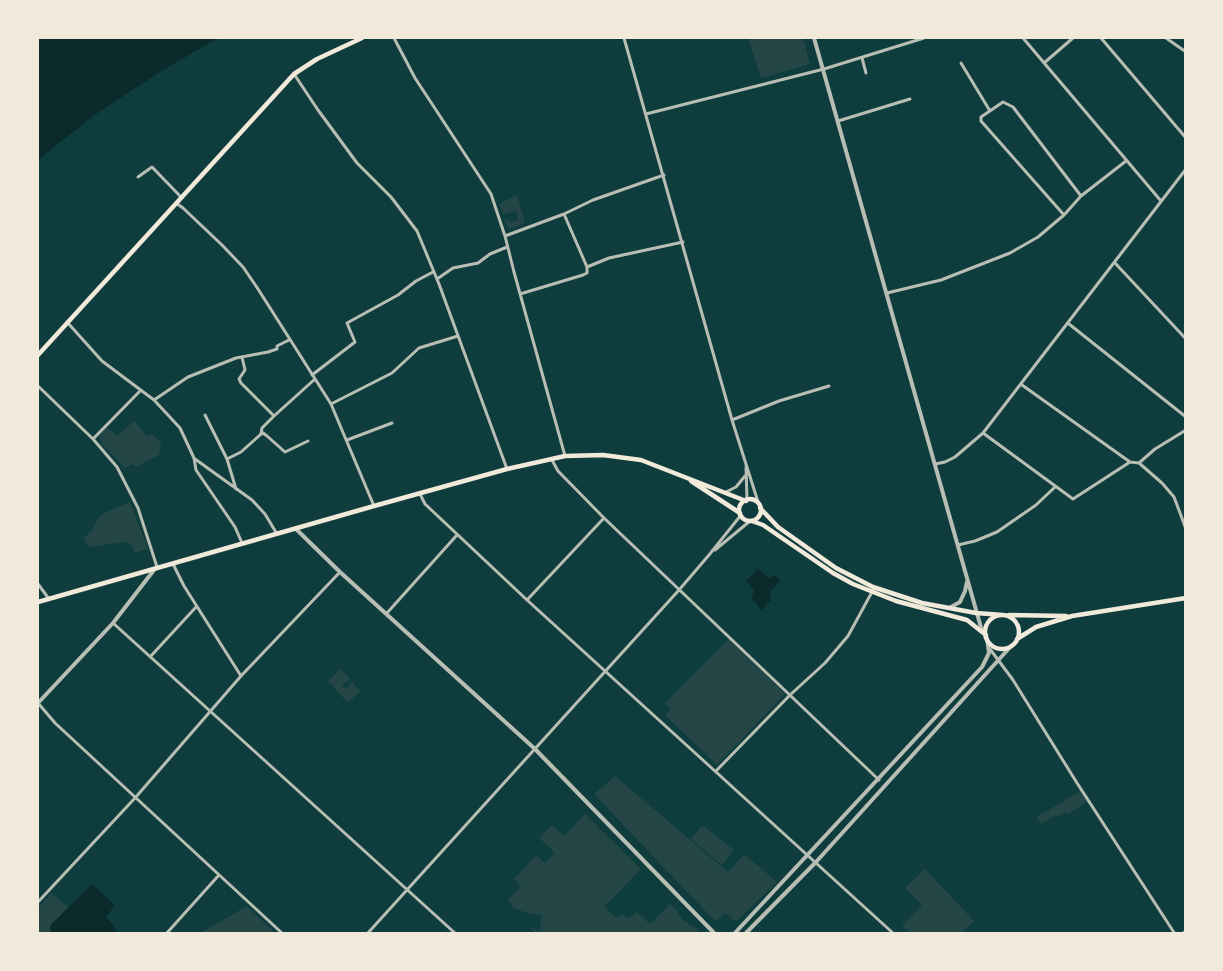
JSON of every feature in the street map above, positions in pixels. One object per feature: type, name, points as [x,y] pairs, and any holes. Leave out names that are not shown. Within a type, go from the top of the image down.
[{"type":"main road","points":[[38,355],[294,74],[317,59],[362,38]]},
{"type":"main road","points":[[38,602],[507,469],[565,456],[603,455],[626,457],[654,464],[746,500],[754,500],[778,527],[836,568],[873,587],[921,606],[1004,615],[1072,616]]},
{"type":"main road","points":[[681,475],[745,519],[763,525],[833,573],[872,592],[968,620],[985,635],[990,643],[998,648],[1012,645],[1036,627],[1072,616],[1185,598]]},
{"type":"main road","points":[[740,514],[740,507],[746,500]]},
{"type":"main road","points":[[751,521],[760,515],[760,506]]},
{"type":"main road","points":[[985,635],[989,621],[1004,615],[1017,624],[1019,630],[1017,639]]},
{"type":"street","points":[[394,38],[415,78],[490,193],[505,236],[565,456]]},
{"type":"street","points":[[624,38],[732,420],[760,506]]},
{"type":"street","points":[[814,38],[976,613],[989,648],[1013,680],[1175,933]]},
{"type":"street","points":[[646,114],[824,69],[924,38]]},
{"type":"street","points":[[1023,38],[1161,201]]},
{"type":"street","points":[[1044,63],[1073,38]]},
{"type":"street","points":[[1101,38],[1185,138]]},
{"type":"street","points":[[1166,38],[1185,52]]},
{"type":"street","points":[[862,58],[866,73]]},
{"type":"street","points":[[962,63],[990,111]]},
{"type":"street","points":[[294,74],[357,163],[391,197],[406,216],[424,247],[507,469]]},
{"type":"street","points":[[838,121],[909,99]]},
{"type":"street","points":[[1064,215],[981,121],[981,117],[1003,102],[1013,107],[1081,196]]},
{"type":"street","points":[[887,293],[941,280],[1010,253],[1038,237],[1064,215],[1081,196],[1126,161]]},
{"type":"street","points":[[138,177],[152,167],[181,197]]},
{"type":"street","points":[[934,464],[955,457],[983,433],[1069,324],[1185,169]]},
{"type":"street","points":[[505,236],[594,200],[664,176]]},
{"type":"street","points":[[176,204],[183,208],[243,267],[331,404],[374,506]]},
{"type":"street","points":[[520,294],[586,273],[587,267],[564,214]]},
{"type":"street","points":[[587,267],[609,258],[683,242]]},
{"type":"street","points":[[437,279],[453,268],[478,263],[490,254],[507,247]]},
{"type":"street","points":[[1115,263],[1185,339]]},
{"type":"street","points":[[227,459],[240,452],[261,434],[262,428],[313,377],[355,342],[347,323],[398,295],[416,281],[433,272]]},
{"type":"street","points":[[67,322],[102,362],[154,400],[180,428],[194,458],[196,470],[235,527],[242,543]]},
{"type":"street","points":[[1069,324],[1185,417]]},
{"type":"street","points":[[331,404],[392,373],[419,348],[458,336]]},
{"type":"street","points":[[154,400],[188,377],[242,357],[277,349],[277,346],[290,339]]},
{"type":"street","points":[[242,357],[245,370],[239,379],[241,383],[274,416]]},
{"type":"street","points":[[1022,385],[1130,462],[1139,463],[1162,483],[1174,497],[1185,529]]},
{"type":"street","points":[[38,386],[93,439],[117,467],[146,528],[157,567],[113,623],[38,703],[55,723],[283,933]]},
{"type":"street","points":[[732,420],[778,401],[829,386]]},
{"type":"street","points":[[93,439],[141,391]]},
{"type":"street","points":[[205,415],[227,459],[236,489]]},
{"type":"street","points":[[347,440],[392,423]]},
{"type":"street","points":[[1139,463],[1155,449],[1185,430]]},
{"type":"street","points":[[983,433],[1073,499],[1078,498],[1130,462]]},
{"type":"street","points":[[261,434],[267,435],[285,452],[308,441]]},
{"type":"street","points":[[194,458],[252,500],[265,514],[277,534]]},
{"type":"street","points":[[552,458],[558,471],[604,518],[879,780]]},
{"type":"street","points":[[746,465],[746,500]]},
{"type":"street","points":[[724,492],[732,491],[746,474]]},
{"type":"street","points":[[957,545],[997,532],[1036,505],[1055,487]]},
{"type":"street","points":[[420,494],[425,504],[527,600],[894,933]]},
{"type":"street","points":[[367,933],[679,590],[740,514]]},
{"type":"street","points":[[527,600],[604,518]]},
{"type":"street","points":[[709,555],[751,521]]},
{"type":"street","points":[[296,529],[340,572],[535,749],[715,933]]},
{"type":"street","points":[[387,613],[457,535]]},
{"type":"street","points":[[172,563],[242,676]]},
{"type":"street","points":[[38,902],[135,798],[242,676],[340,572]]},
{"type":"street","points":[[946,608],[960,602],[967,581]]},
{"type":"street","points":[[38,584],[49,599]]},
{"type":"street","points":[[716,771],[790,695],[825,663],[848,636],[872,592]]},
{"type":"street","points":[[150,657],[197,606]]},
{"type":"street","points":[[113,623],[456,933]]},
{"type":"street","points":[[745,933],[816,862],[1012,645]]},
{"type":"street","points":[[734,933],[982,667],[987,660],[989,648]]},
{"type":"street","points":[[166,933],[219,875]]},
{"type":"shaded area","points":[[38,38],[218,38],[160,72],[93,116],[38,160]]},
{"type":"shaded area","points":[[748,38],[803,38],[810,64],[761,78]]},
{"type":"shaded area","points":[[517,195],[525,223],[509,229],[504,221],[518,220],[516,211],[503,214],[499,204]]},
{"type":"shaded area","points":[[134,421],[147,436],[152,434],[161,443],[159,455],[136,467],[131,464],[125,468],[102,444],[99,436],[107,427],[117,436]]},
{"type":"shaded area","points":[[130,502],[148,549],[134,553],[133,546],[125,542],[88,547],[84,537],[91,532],[98,518]]},
{"type":"shaded area","points":[[758,569],[769,578],[774,575],[781,580],[770,592],[771,600],[761,610],[755,601],[751,601],[754,590],[746,581]]},
{"type":"shaded area","points":[[729,639],[785,694],[717,765],[665,715],[671,709],[665,703]]},
{"type":"shaded area","points":[[341,669],[350,679],[343,684],[343,688],[347,688],[352,682],[360,691],[348,703],[328,681]]},
{"type":"shaded area","points":[[615,776],[728,872],[744,854],[777,882],[736,922],[725,913],[717,921],[594,794]]},
{"type":"shaded area","points":[[1080,791],[1087,802],[1068,814],[1066,812],[1058,817],[1056,815],[1041,824],[1037,817]]},
{"type":"shaded area","points":[[585,814],[641,869],[605,906],[608,910],[617,918],[622,914],[629,918],[637,912],[650,924],[670,904],[683,920],[700,933],[535,933],[528,925],[538,932],[541,930],[540,919],[543,915],[530,914],[513,908],[508,900],[521,886],[514,879],[536,855],[545,863],[555,853],[539,838],[552,825],[564,836]]},
{"type":"shaded area","points":[[701,827],[705,827],[734,850],[722,865],[691,839]]},
{"type":"shaded area","points":[[925,869],[974,921],[962,933],[910,933],[902,926],[922,905],[905,888]]},
{"type":"shaded area","points":[[92,884],[115,905],[106,917],[115,927],[116,932],[114,934],[53,933],[50,926]]},
{"type":"shaded area","points":[[51,893],[68,907],[50,926],[53,933],[38,934],[38,908]]},
{"type":"shaded area","points":[[247,906],[275,933],[201,933]]}]
